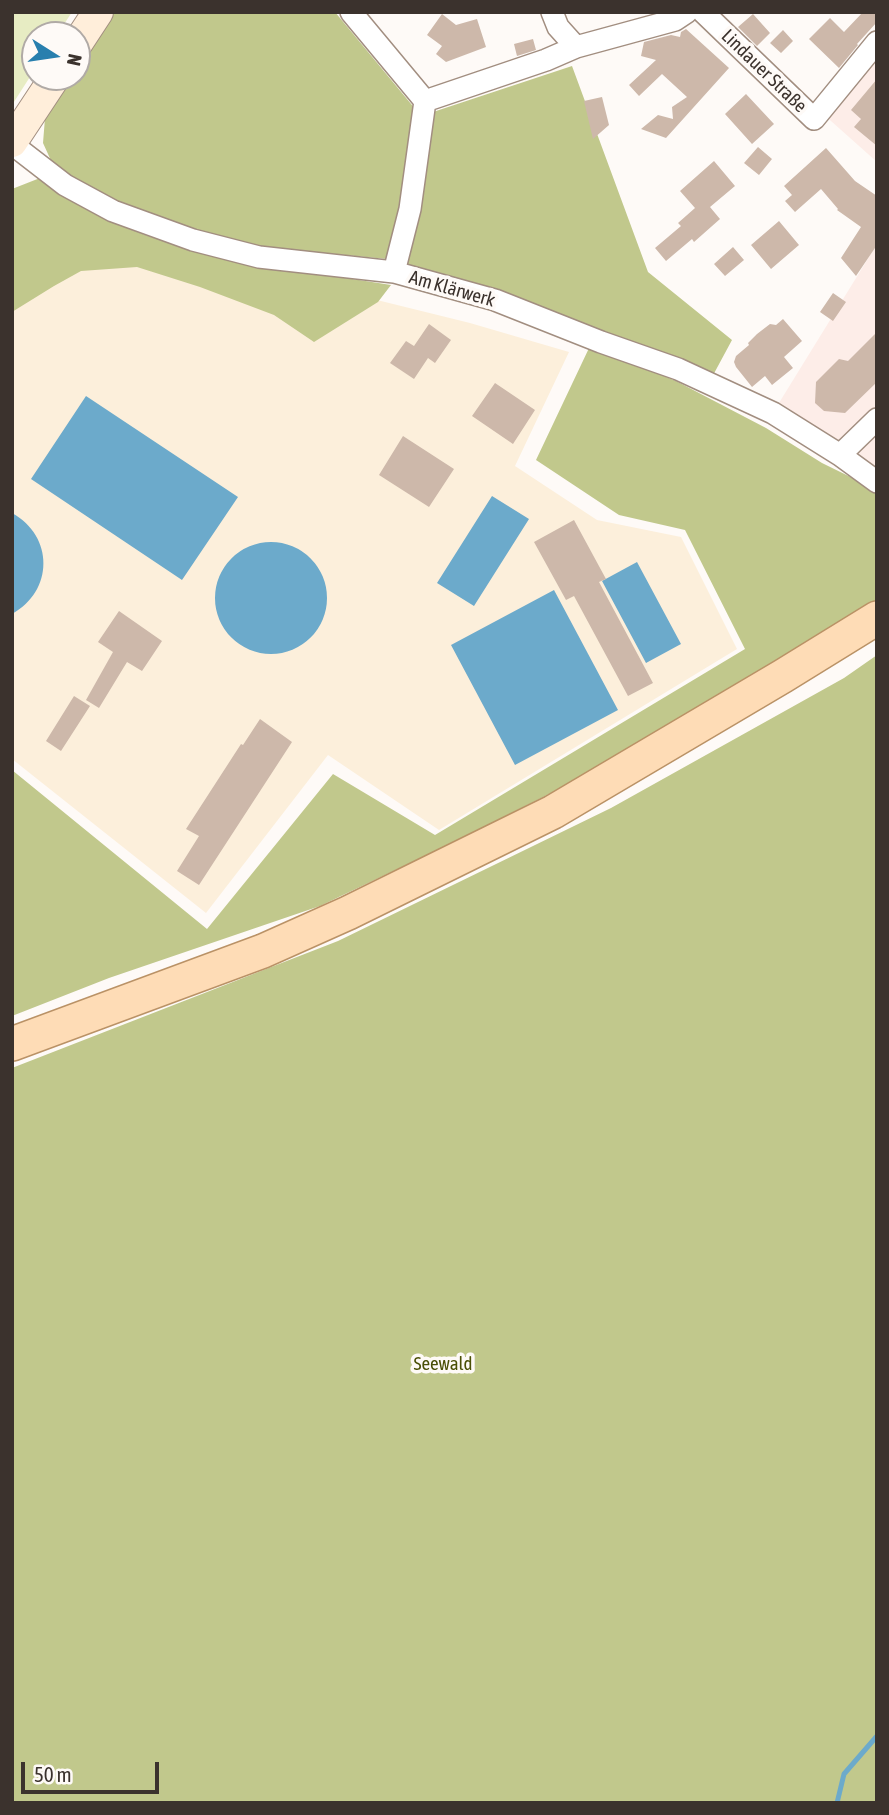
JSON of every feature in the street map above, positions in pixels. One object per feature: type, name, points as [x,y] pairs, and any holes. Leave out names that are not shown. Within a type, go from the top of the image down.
[{"type":"main road","points":[[12,143],[46,91]]},
{"type":"main road","points":[[12,1044],[263,951],[348,913],[564,805],[877,618]]},
{"type":"main road","points":[[12,1035],[51,1029]]},
{"type":"street","points":[[351,12],[425,101],[410,209],[394,272]]},
{"type":"street","points":[[552,12],[558,27],[576,47]]},
{"type":"street","points":[[425,101],[546,60],[576,47],[675,20],[687,12]]},
{"type":"street","name":"Lindauer Straße","points":[[703,12],[814,119],[877,42]]},
{"type":"street","name":"Am Klärwerk","points":[[12,143],[65,185],[113,211],[192,240],[260,257],[394,272],[495,300],[678,369],[774,414],[841,455],[877,482]]},
{"type":"street","points":[[841,455],[877,419]]},
{"type":"shaded area","points":[[877,47],[877,162],[822,113]]},
{"type":"shaded area","points":[[12,207],[470,323],[569,352],[515,466],[597,520],[681,537],[737,649],[439,830],[328,755],[206,913],[12,759]]},
{"type":"shaded area","points":[[877,244],[877,475],[774,411]]},
{"type":"green space","points":[[12,12],[72,12],[66,21],[21,21],[21,91],[12,105]]},
{"type":"green space","points":[[112,12],[335,12],[421,116],[572,66],[648,272],[732,340],[711,379],[397,260],[263,247],[198,235],[120,205],[53,165],[43,143],[45,118],[62,91],[91,91],[91,46]]},
{"type":"green space","points":[[40,178],[104,218],[180,246],[285,269],[391,285],[378,302],[314,342],[274,315],[137,267],[81,271],[12,312],[12,189]]},
{"type":"green space","points":[[590,346],[676,381],[766,428],[822,463],[877,490],[877,603],[662,737],[320,906],[109,978],[12,1016],[12,770],[207,929],[333,774],[435,835],[745,649],[685,530],[619,515],[536,460]]},
{"type":"green space","name":"Seewald","points":[[877,655],[877,1803],[12,1803],[12,1068],[338,941],[611,808],[844,678]]},
{"type":"water","points":[[86,396],[238,497],[182,580],[31,479]]},
{"type":"water","points":[[492,496],[529,519],[474,606],[437,583]]},
{"type":"water","points":[[12,513],[36,535],[44,563],[36,592],[12,614]]},
{"type":"water","points":[[271,542],[293,546],[311,558],[323,576],[327,598],[323,620],[311,638],[293,650],[271,654],[249,650],[231,638],[219,620],[215,598],[219,576],[231,558],[249,546]]},
{"type":"water","points":[[637,562],[681,644],[646,663],[602,581]]},
{"type":"water","points":[[554,590],[618,710],[515,765],[451,645]]},
{"type":"building","points":[[863,12],[877,12],[877,22],[839,68],[809,39],[830,18],[844,32]]},
{"type":"building","points":[[442,14],[456,25],[477,19],[486,47],[446,62],[436,54],[442,46],[427,35]]},
{"type":"building","points":[[753,14],[770,33],[757,46],[738,27]]},
{"type":"building","points":[[686,29],[729,68],[666,138],[641,129],[658,115],[673,119],[672,107],[687,97],[662,74],[639,96],[629,85],[656,60],[641,56],[644,42],[671,35],[680,37],[681,32]]},
{"type":"building","points":[[783,30],[793,41],[781,53],[770,43]]},
{"type":"building","points":[[533,39],[536,50],[517,56],[514,44]]},
{"type":"building","points":[[877,79],[877,146],[854,127],[861,119],[851,110]]},
{"type":"building","points":[[746,94],[774,124],[752,144],[725,114]]},
{"type":"building","points":[[602,97],[609,125],[593,139],[584,101]]},
{"type":"building","points":[[758,147],[772,159],[759,175],[744,163]]},
{"type":"building","points":[[826,148],[855,181],[877,196],[877,245],[856,276],[841,258],[861,227],[837,210],[821,189],[795,212],[785,201],[792,195],[784,186]]},
{"type":"building","points":[[714,161],[735,186],[710,207],[720,219],[694,242],[692,239],[666,261],[655,248],[681,226],[678,223],[695,208],[680,191]]},
{"type":"building","points":[[779,221],[799,245],[771,269],[751,245]]},
{"type":"building","points":[[733,247],[744,260],[725,276],[714,264]]},
{"type":"building","points":[[833,293],[846,302],[833,321],[820,312]]},
{"type":"building","points":[[783,319],[802,341],[784,357],[793,368],[772,385],[765,376],[752,387],[736,367],[736,356],[757,334],[770,324],[776,325]]},
{"type":"building","points":[[429,324],[451,340],[435,363],[428,358],[414,379],[390,363],[406,341],[414,346]]},
{"type":"building","points":[[877,332],[877,382],[845,413],[824,411],[815,403],[816,382],[839,359],[848,361]]},
{"type":"building","points":[[495,383],[535,410],[513,444],[472,416]]},
{"type":"building","points":[[403,436],[454,469],[429,507],[379,475]]},
{"type":"building","points":[[574,520],[606,579],[599,582],[653,683],[628,696],[574,596],[566,600],[534,542]]},
{"type":"building","points":[[119,611],[162,641],[142,671],[127,662],[99,708],[86,700],[113,652],[98,642]]},
{"type":"building","points":[[74,696],[90,706],[61,751],[46,741]]},
{"type":"building","points":[[260,719],[292,742],[199,885],[177,871],[199,836],[186,829]]},
{"type":"waterway","points":[[837,1803],[844,1774],[877,1736]]}]
